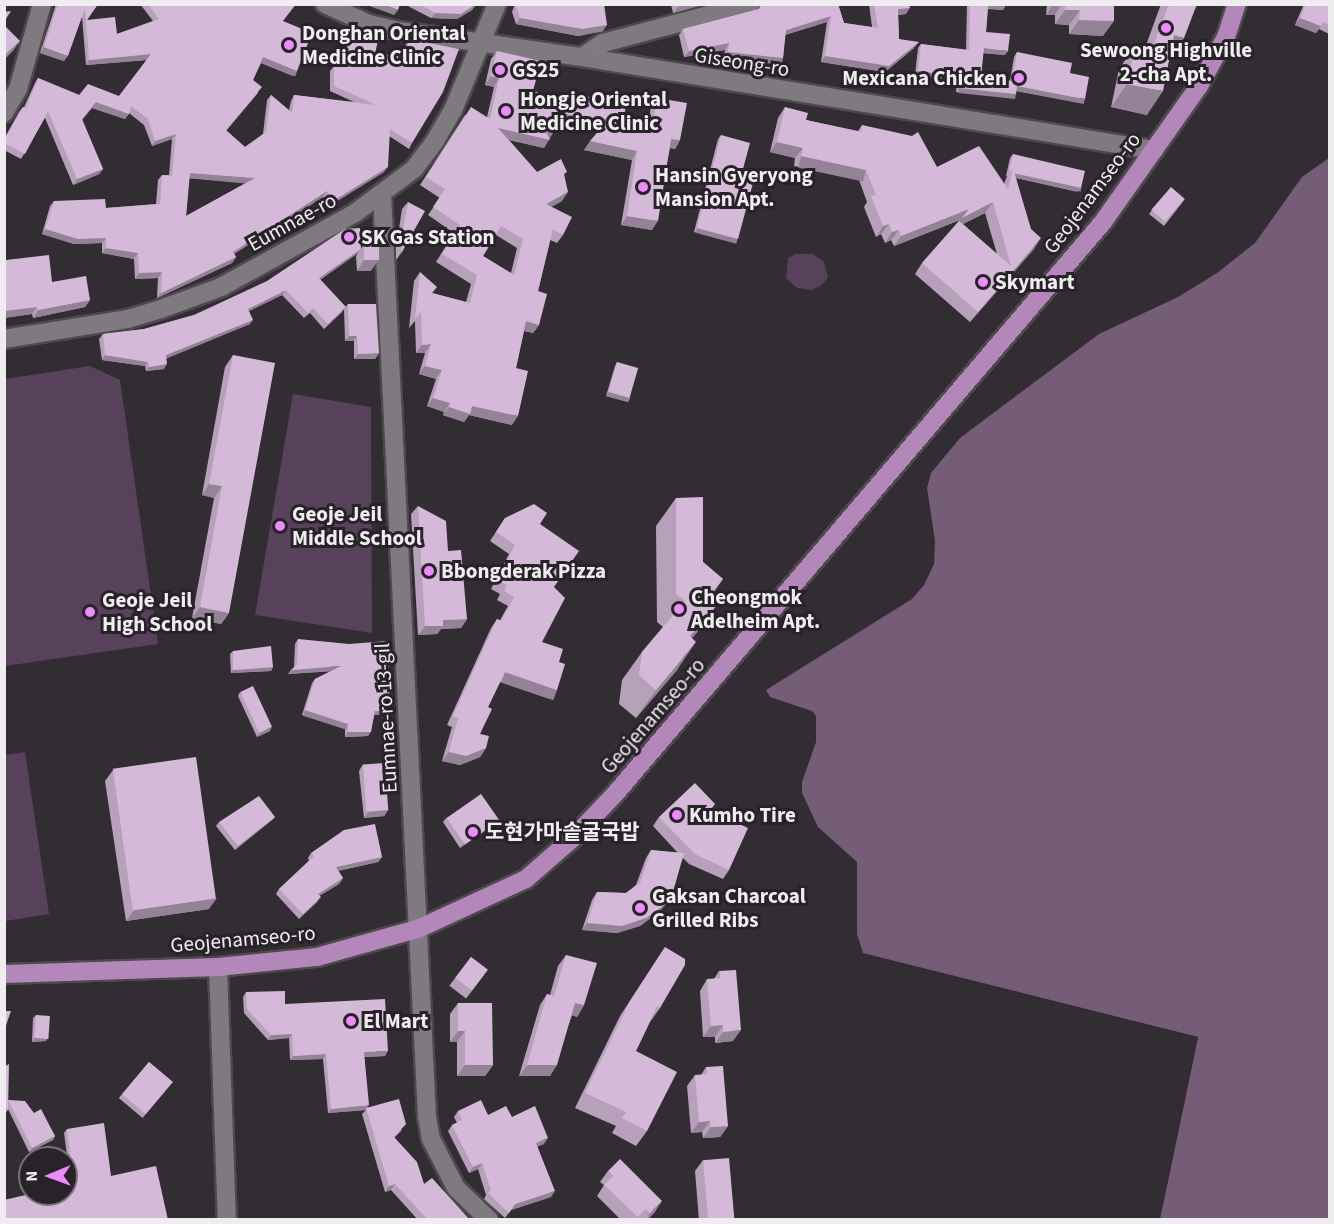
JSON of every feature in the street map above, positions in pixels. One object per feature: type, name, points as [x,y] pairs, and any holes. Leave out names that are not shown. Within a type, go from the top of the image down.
[{"type":"main road","name":"Geojenamseo-ro","points":[[4,974],[218,967],[317,957],[420,928],[526,879],[573,838],[615,794],[1103,222],[1210,66],[1226,37],[1237,4]]},
{"type":"street","points":[[4,113],[18,89],[42,4]]},
{"type":"street","name":"Giseong-ro","points":[[326,4],[389,29],[582,57],[1154,150]]},
{"type":"street","name":"Eumnae-ro","points":[[4,339],[128,319],[221,287],[355,213],[414,169],[435,141],[482,42],[496,4]]},
{"type":"street","points":[[582,57],[603,43],[751,4]]},
{"type":"street","name":"Eumnae-ro 13-gil","points":[[382,194],[420,928],[420,1013],[431,1139],[456,1188],[489,1220]]},
{"type":"street","points":[[218,967],[227,1220]]},
{"type":"shaded area","points":[[1329,158],[1329,1219],[1160,1219],[1198,1037],[863,953],[857,934],[857,862],[818,827],[802,793],[802,782],[816,742],[816,716],[812,711],[770,697],[766,690],[912,599],[924,585],[934,564],[935,541],[927,488],[931,473],[960,438],[1099,334],[1178,297],[1217,273],[1255,243],[1302,177]]},
{"type":"shaded area","points":[[795,254],[813,254],[824,262],[828,277],[822,285],[812,290],[797,288],[786,278],[788,258]]},
{"type":"shaded area","points":[[90,366],[120,380],[158,644],[5,666],[5,379]]},
{"type":"shaded area","points":[[293,394],[371,407],[372,633],[255,615]]},
{"type":"shaded area","points":[[25,752],[49,914],[5,921],[5,755]]},
{"type":"pier","points":[[872,957],[1198,1037],[1160,1219],[1194,1039]]},
{"type":"building","points":[[58,4],[98,4],[87,20],[115,17],[117,34],[159,19],[148,4],[259,4],[261,6],[262,4],[296,4],[283,21],[312,33],[297,71],[263,57],[253,80],[262,87],[226,130],[245,147],[266,132],[271,95],[292,113],[294,95],[376,105],[334,86],[334,66],[339,66],[347,32],[378,40],[375,54],[406,56],[409,39],[459,49],[443,92],[412,143],[390,129],[388,167],[333,201],[327,191],[233,252],[236,257],[161,293],[162,272],[139,273],[138,253],[106,248],[106,238],[78,239],[45,229],[54,201],[105,199],[106,208],[160,204],[162,175],[172,176],[176,134],[155,141],[148,119],[131,106],[129,114],[96,102],[82,119],[103,169],[77,179],[48,111],[25,154],[4,143],[23,107],[26,108],[38,78],[79,95],[88,84],[119,96],[151,54],[89,60],[85,8],[68,56],[44,47]],"holes":[[[190,173],[255,178],[186,216]]]},
{"type":"building","points":[[383,4],[400,4],[398,10]]},
{"type":"building","points":[[419,4],[476,4],[461,14],[435,13]]},
{"type":"building","points":[[517,4],[604,4],[607,25],[582,29],[520,18]]},
{"type":"building","points":[[762,4],[785,4],[785,6],[789,4],[838,4],[844,23],[878,28],[874,4],[909,4],[910,8],[898,9],[899,39],[919,42],[889,66],[825,56],[831,16],[786,30],[783,58],[728,52],[729,43],[689,51],[683,29],[759,9]]},
{"type":"building","points":[[970,4],[988,4],[986,32],[1010,34],[1008,51],[984,48],[981,76],[1012,81],[1017,52],[1072,63],[1070,73],[1089,77],[1085,99],[1017,86],[1016,94],[959,88],[960,76],[918,71],[921,44],[969,50]]},
{"type":"building","points":[[1065,4],[1114,4],[1114,21],[1079,20],[1080,10],[1065,10]]},
{"type":"building","points":[[1169,4],[1197,4],[1184,38],[1174,35],[1163,91],[1127,84],[1135,46],[1152,49]]},
{"type":"building","points":[[1306,4],[1329,4],[1329,25],[1323,22],[1321,26],[1300,18]]},
{"type":"building","points":[[11,11],[4,22],[4,12]]},
{"type":"building","points":[[4,25],[20,41],[4,56]]},
{"type":"building","points":[[497,51],[541,61],[533,91],[568,99],[584,95],[618,107],[628,95],[622,128],[651,133],[657,98],[687,103],[680,140],[671,139],[658,221],[627,216],[637,151],[590,141],[608,120],[558,113],[553,133],[546,132],[550,140],[498,128],[537,172],[561,159],[567,172],[564,174],[568,192],[546,204],[572,217],[563,235],[553,229],[538,291],[547,294],[539,325],[526,321],[516,368],[528,371],[518,416],[472,406],[470,414],[449,407],[450,403],[433,398],[442,370],[425,366],[431,344],[422,345],[421,312],[415,319],[420,272],[437,287],[432,293],[470,303],[477,275],[442,254],[460,225],[433,207],[445,189],[426,177],[471,107],[490,119],[499,78],[491,76]],"holes":[[[501,226],[523,239],[514,275],[483,256]]]},
{"type":"building","points":[[785,107],[808,113],[806,120],[861,132],[862,125],[912,136],[918,132],[937,167],[979,146],[1008,189],[1013,168],[1031,229],[1041,238],[978,312],[922,263],[959,221],[1011,266],[993,202],[962,218],[969,209],[901,236],[899,230],[892,232],[889,224],[883,226],[871,196],[876,195],[866,170],[801,156],[803,148],[777,142]]},
{"type":"building","points":[[721,135],[750,143],[740,180],[753,183],[738,239],[697,228]]},
{"type":"building","points":[[1013,154],[1085,171],[1081,188],[1014,173],[1013,168],[1009,172]]},
{"type":"building","points":[[1171,187],[1185,199],[1165,221],[1151,210]]},
{"type":"building","points":[[408,202],[425,211],[402,252],[401,240]]},
{"type":"building","points":[[360,228],[361,249],[319,278],[346,307],[328,324],[313,308],[308,313],[286,290],[248,309],[253,320],[166,355],[167,364],[149,367],[148,362],[105,355],[103,334],[144,329],[194,315],[267,281],[345,229]]},
{"type":"building","points":[[364,244],[379,244],[379,260],[364,260]]},
{"type":"building","points":[[4,248],[6,260],[49,255],[52,282],[86,276],[90,300],[38,310],[37,307],[4,311]]},
{"type":"building","points":[[348,304],[376,304],[379,353],[358,354],[357,336],[349,336]]},
{"type":"building","points":[[233,355],[275,363],[229,613],[200,607],[222,486],[209,484]]},
{"type":"building","points":[[617,362],[638,368],[630,398],[608,392]]},
{"type":"building","points":[[703,497],[703,562],[723,579],[710,594],[719,602],[690,636],[696,642],[656,690],[639,675],[642,652],[685,601],[676,594],[676,498]]},
{"type":"building","points":[[534,504],[547,513],[540,524],[579,551],[554,587],[565,598],[542,642],[563,649],[559,662],[565,664],[557,690],[505,672],[488,707],[492,709],[480,734],[489,736],[486,748],[466,756],[449,752],[458,718],[453,716],[497,619],[501,621],[514,597],[504,591],[507,585],[497,580],[515,545],[496,532],[505,518]]},
{"type":"building","points":[[418,506],[446,521],[448,551],[461,550],[467,619],[443,620],[443,626],[425,626]]},
{"type":"building","points":[[298,639],[349,644],[388,641],[390,711],[375,711],[371,732],[348,732],[348,724],[305,710],[315,679],[341,666],[291,670],[297,665]]},
{"type":"building","points":[[271,646],[273,667],[233,670],[233,651]]},
{"type":"building","points":[[253,686],[272,727],[259,733],[240,692]]},
{"type":"building","points":[[196,757],[216,899],[133,910],[113,769]]},
{"type":"building","points":[[385,763],[388,810],[366,811],[363,765]]},
{"type":"building","points":[[695,783],[715,804],[709,810],[748,828],[729,870],[695,854],[659,817]]},
{"type":"building","points":[[481,794],[499,820],[465,844],[447,818]]},
{"type":"building","points":[[259,796],[275,817],[238,846],[219,822]]},
{"type":"building","points":[[375,824],[382,857],[336,867],[343,878],[318,894],[321,897],[303,914],[279,889],[314,856],[311,853],[344,830]]},
{"type":"building","points":[[651,850],[684,853],[673,892],[666,904],[646,918],[622,926],[587,923],[597,892],[626,893],[640,883]]},
{"type":"building","points":[[665,947],[685,959],[685,965],[660,1008],[657,1006],[636,1051],[677,1072],[647,1131],[622,1118],[626,1112],[585,1093],[630,1001]]},
{"type":"building","points":[[566,955],[597,963],[584,1005],[575,1003],[557,1065],[527,1065],[547,994],[554,996]]},
{"type":"building","points":[[471,957],[488,970],[472,990],[455,978]]},
{"type":"building","points":[[736,970],[741,1030],[723,1032],[723,1025],[711,1026],[707,979],[720,978],[719,971]]},
{"type":"building","points":[[285,991],[285,1004],[385,999],[388,1051],[364,1052],[369,1105],[331,1109],[326,1054],[293,1056],[292,1034],[271,1035],[247,1009],[246,992]]},
{"type":"building","points":[[458,1003],[492,1003],[493,1065],[465,1065],[465,1031],[458,1031]]},
{"type":"building","points":[[4,1011],[11,1011],[4,1031]]},
{"type":"building","points":[[36,1015],[50,1016],[48,1039],[34,1038]]},
{"type":"building","points":[[149,1062],[173,1082],[146,1114],[122,1094]]},
{"type":"building","points":[[9,1064],[8,1111],[4,1104],[4,1067]]},
{"type":"building","points":[[723,1066],[728,1126],[711,1127],[710,1121],[699,1122],[695,1075],[707,1074],[706,1067]]},
{"type":"building","points":[[399,1099],[406,1124],[394,1137],[417,1162],[424,1184],[432,1178],[470,1220],[428,1220],[395,1184],[389,1186],[366,1108]]},
{"type":"building","points":[[8,1100],[25,1101],[34,1113],[41,1109],[55,1136],[36,1146],[31,1146]]},
{"type":"building","points":[[481,1100],[488,1115],[506,1106],[512,1117],[535,1106],[548,1138],[536,1143],[555,1191],[515,1204],[509,1213],[488,1193],[491,1190],[482,1163],[473,1167],[452,1125],[462,1120],[458,1111]]},
{"type":"building","points":[[104,1123],[111,1176],[156,1166],[168,1220],[4,1220],[4,1200],[18,1197],[18,1206],[78,1206],[78,1146],[69,1146],[67,1129]]},
{"type":"building","points":[[729,1158],[734,1220],[708,1220],[703,1160]]},
{"type":"building","points":[[620,1159],[662,1201],[650,1213],[646,1209],[638,1217],[604,1185],[613,1176],[608,1171]]},
{"type":"place","name":"Sewoong Highville 2-cha Apt.","points":[[1166,28]]},
{"type":"place","name":"Donghan Oriental Medicine Clinic","points":[[289,45]]},
{"type":"place","name":"GS25","points":[[500,70]]},
{"type":"place","name":"Mexicana Chicken","points":[[1019,78]]},
{"type":"place","name":"Hongje Oriental Medicine Clinic","points":[[506,111]]},
{"type":"place","name":"Hansin Gyeryong Mansion Apt.","points":[[643,187]]},
{"type":"place","name":"SK Gas Station","points":[[349,237]]},
{"type":"place","name":"Skymart","points":[[983,282]]},
{"type":"place","name":"Geoje Jeil Middle School","points":[[280,526]]},
{"type":"place","name":"Bbongderak Pizza","points":[[429,571]]},
{"type":"place","name":"Cheongmok Adelheim Apt.","points":[[679,609]]},
{"type":"place","name":"Geoje Jeil High School","points":[[90,612]]},
{"type":"place","name":"Kumho Tire","points":[[677,815]]},
{"type":"place","name":"도현가마솥굴국밥","points":[[473,832]]},
{"type":"place","name":"Gaksan Charcoal Grilled Ribs","points":[[640,908]]},
{"type":"place","name":"El Mart","points":[[351,1021]]}]
